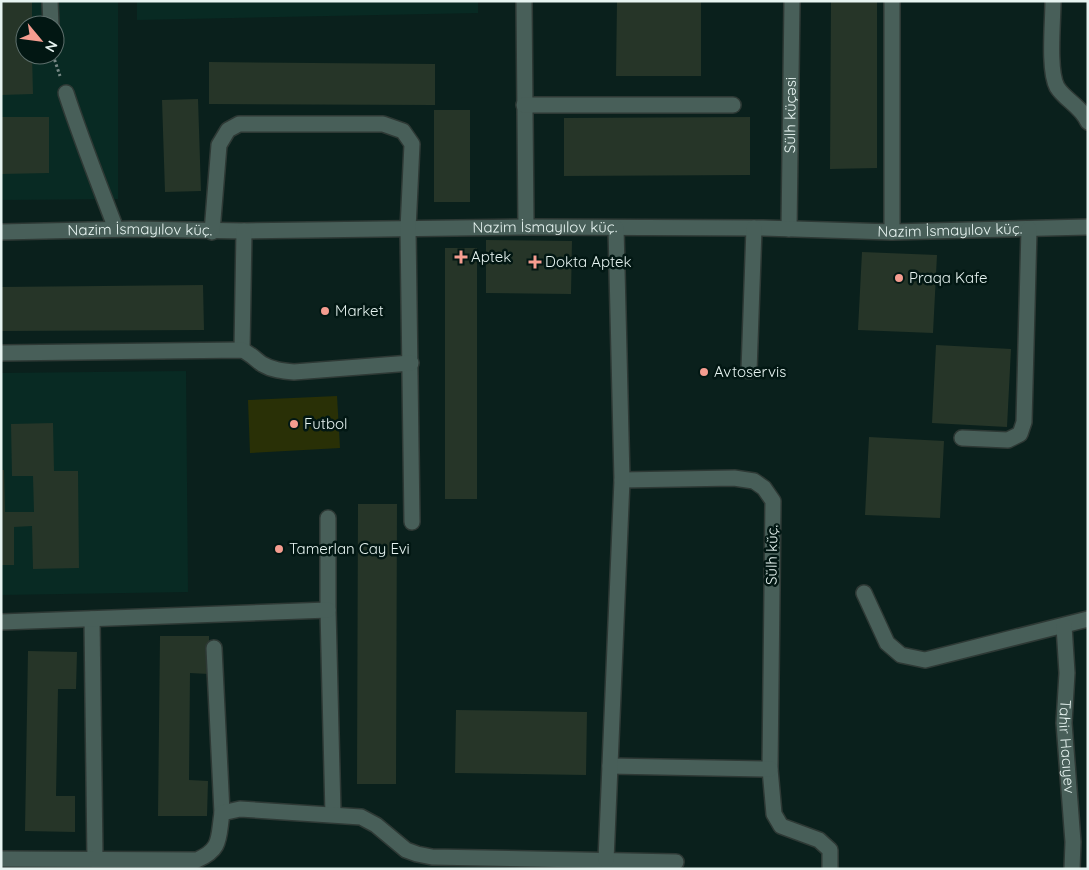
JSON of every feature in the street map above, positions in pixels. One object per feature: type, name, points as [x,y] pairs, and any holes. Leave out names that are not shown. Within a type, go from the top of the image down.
[{"type":"street","points":[[50,1],[51,15]]},
{"type":"street","points":[[524,1],[526,227]]},
{"type":"street","name":"Sülh küçəsi","points":[[790,229],[792,1]]},
{"type":"street","points":[[892,1],[892,232]]},
{"type":"street","points":[[1053,1],[1052,75],[1058,88],[1082,110],[1088,122]]},
{"type":"street","points":[[66,93],[116,229]]},
{"type":"street","points":[[524,105],[734,106]]},
{"type":"street","points":[[212,232],[219,145],[228,130],[239,124],[382,124],[404,131],[412,144],[408,230],[412,522]]},
{"type":"street","name":"Nazim İsmayılov küç.","points":[[1,232],[116,229],[212,232],[526,227],[754,228],[892,232],[1088,227]]},
{"type":"street","points":[[606,860],[622,480],[616,228]]},
{"type":"street","points":[[749,371],[754,228]]},
{"type":"street","points":[[962,438],[1008,440],[1020,434],[1024,422],[1029,229]]},
{"type":"street","points":[[242,350],[244,231]]},
{"type":"street","points":[[1,353],[242,350],[252,354],[263,364],[275,370],[294,372],[411,363]]},
{"type":"street","name":"Sülh küç.","points":[[622,480],[734,478],[754,482],[764,488],[773,500],[770,769],[774,814],[780,826],[819,840],[830,850],[830,869]]},
{"type":"street","points":[[328,518],[328,610],[333,814]]},
{"type":"street","points":[[864,593],[886,643],[901,655],[924,660],[1088,619]]},
{"type":"street","points":[[1,622],[328,610]]},
{"type":"street","points":[[92,619],[95,859]]},
{"type":"street","name":"Tahir Hacıyev","points":[[1064,626],[1067,672],[1064,724],[1073,842],[1072,869]]},
{"type":"street","points":[[1,859],[197,860],[210,854],[217,843],[222,813],[214,648]]},
{"type":"street","points":[[610,766],[770,769]]},
{"type":"street","points":[[222,813],[240,809],[361,817],[376,825],[406,850],[432,857],[576,864],[606,860],[676,862]]},
{"type":"path","points":[[56,65],[66,93]]},
{"type":"shaded area","points":[[1,1],[118,1],[118,199],[1,200]]},
{"type":"shaded area","points":[[137,1],[478,1],[478,13],[137,20]]},
{"type":"shaded area","points":[[186,371],[188,592],[1,595],[1,373]]},
{"type":"green space","name":"Futbol","points":[[337,396],[340,448],[250,453],[248,400]]},
{"type":"building","points":[[1,1],[32,1],[32,15],[15,15],[15,65],[32,65],[33,94],[1,95]]},
{"type":"building","points":[[617,1],[701,1],[701,76],[616,76]]},
{"type":"building","points":[[831,1],[877,1],[877,168],[830,169]]},
{"type":"building","points":[[209,62],[435,64],[435,105],[209,104]]},
{"type":"building","points":[[198,99],[201,191],[165,192],[162,100]]},
{"type":"building","points":[[434,110],[470,110],[470,202],[434,202]]},
{"type":"building","points":[[1,117],[49,117],[49,173],[1,174]]},
{"type":"building","points":[[750,117],[750,175],[564,176],[564,118]]},
{"type":"building","points":[[486,240],[572,241],[571,294],[486,293]]},
{"type":"building","points":[[445,248],[477,248],[477,499],[445,499]]},
{"type":"building","points":[[862,252],[937,255],[933,333],[858,330]]},
{"type":"building","points":[[203,285],[204,330],[1,331],[1,287]]},
{"type":"building","points":[[936,345],[1011,349],[1007,427],[932,423]]},
{"type":"building","points":[[53,423],[54,471],[78,471],[79,568],[33,569],[32,526],[14,527],[14,565],[1,565],[1,470],[4,470],[5,512],[34,512],[33,476],[12,476],[11,424]]},
{"type":"building","points":[[869,437],[944,441],[940,518],[865,515]]},
{"type":"building","points":[[358,504],[397,504],[396,784],[357,784]]},
{"type":"building","points":[[160,636],[209,636],[209,674],[190,673],[189,780],[208,781],[207,816],[158,816]]},
{"type":"building","points":[[28,651],[77,652],[76,689],[58,689],[56,796],[75,796],[75,832],[25,831]]},
{"type":"building","points":[[456,710],[587,712],[586,775],[455,773]]},
{"type":"place","name":"Aptek","points":[[461,257]]},
{"type":"place","name":"Dokta Aptek","points":[[535,262]]},
{"type":"place","name":"Praqa Kafe","points":[[899,278]]},
{"type":"place","name":"Market","points":[[325,311]]},
{"type":"place","name":"Avtoservis","points":[[704,372]]},
{"type":"place","name":"Futbol","points":[[294,424]]},
{"type":"place","name":"Tamerlan Cay Evi","points":[[279,549]]}]
